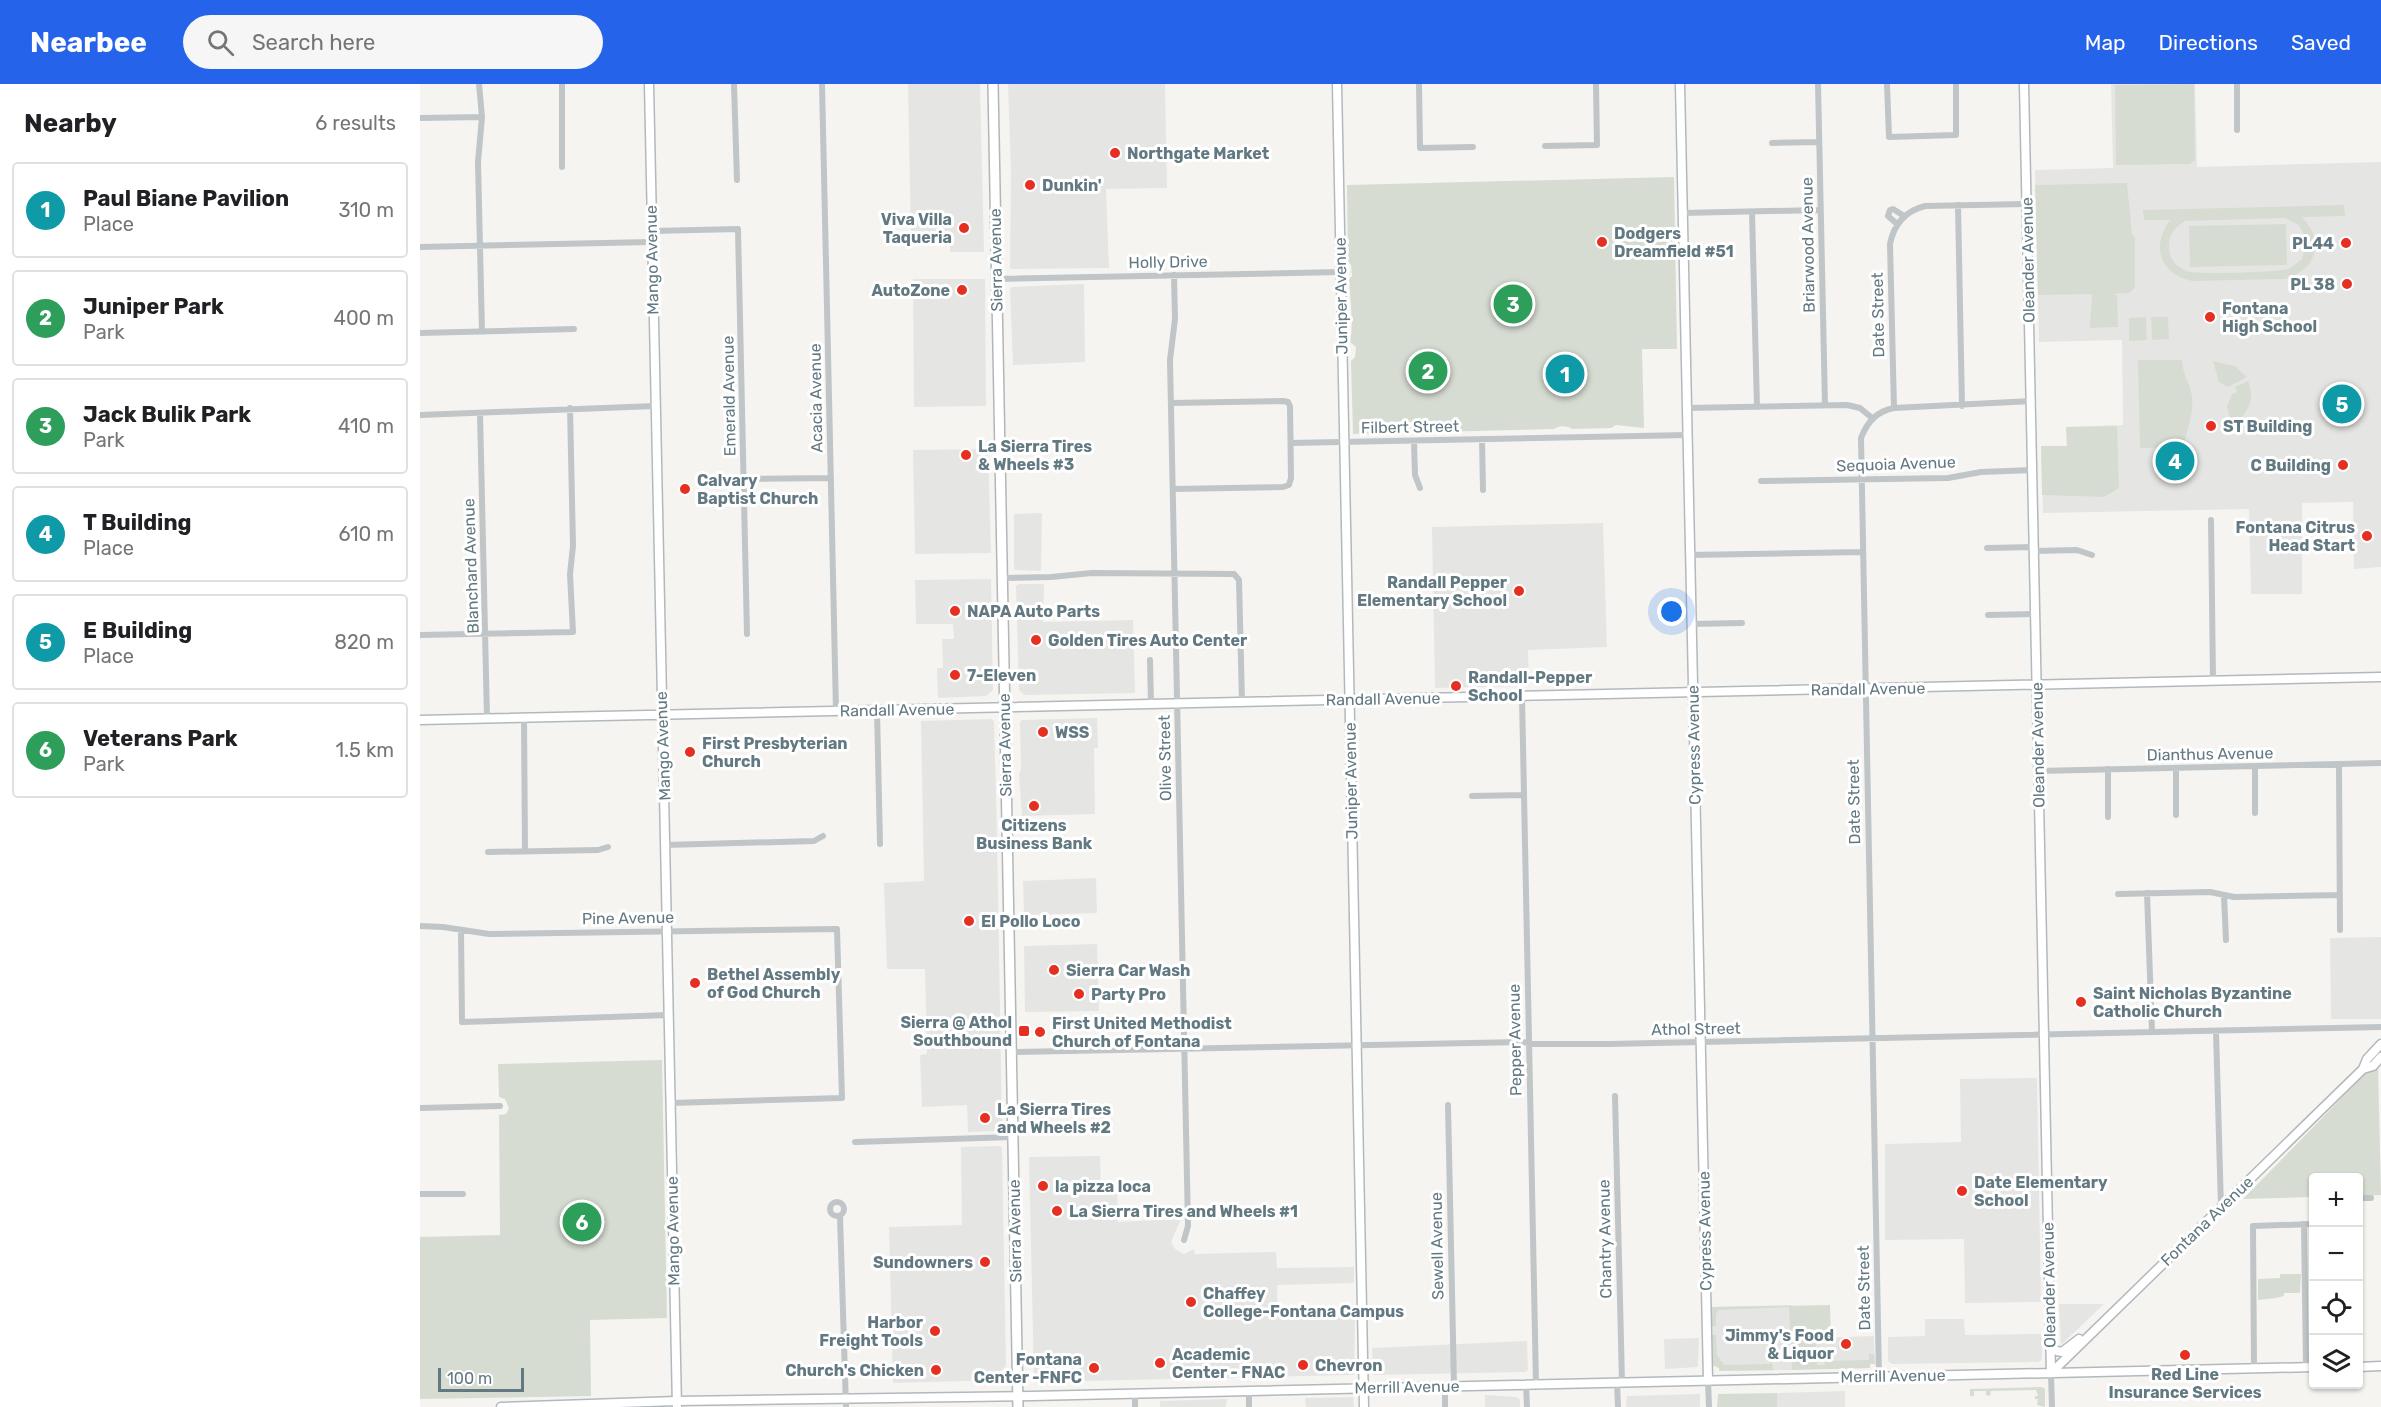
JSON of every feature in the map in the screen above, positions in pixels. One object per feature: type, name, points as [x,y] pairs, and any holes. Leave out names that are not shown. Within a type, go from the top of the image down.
[{"type":"main road","name":"Sierra Avenue","points":[[993,84],[1017,1407]]},
{"type":"street","points":[[479,84],[482,117],[478,162],[482,332]]},
{"type":"street","points":[[562,84],[562,167]]},
{"type":"street","name":"Mango Avenue","points":[[649,84],[677,1404]]},
{"type":"street","points":[[734,84],[737,180]]},
{"type":"street","name":"Acacia Avenue","points":[[822,84],[836,711]]},
{"type":"street","name":"Juniper Avenue","points":[[1337,84],[1364,1407]]},
{"type":"street","points":[[1419,84],[1420,148],[1473,147]]},
{"type":"street","points":[[1545,146],[1598,144],[1596,84]]},
{"type":"street","name":"Cypress Avenue","points":[[1680,84],[1709,1407]]},
{"type":"street","name":"Briarwood Avenue","points":[[1818,84],[1825,405]]},
{"type":"street","points":[[1887,84],[1889,137],[1956,135],[1956,84]]},
{"type":"street","name":"Oleander Avenue","points":[[2024,84],[2052,1407]]},
{"type":"street","points":[[2237,84],[2237,130]]},
{"type":"street","points":[[420,118],[482,117]]},
{"type":"street","points":[[1772,143],[1820,142]]},
{"type":"street","points":[[1904,216],[1893,208],[1888,216],[1897,224],[1904,216],[1925,206],[2027,204]]},
{"type":"street","points":[[1958,206],[1962,406]]},
{"type":"street","points":[[1682,213],[1820,210]]},
{"type":"street","points":[[1752,212],[1757,407]]},
{"type":"street","name":"Date Street","points":[[1894,408],[1890,244],[1897,224]]},
{"type":"street","name":"Emerald Avenue","points":[[652,231],[738,229],[747,634]]},
{"type":"street","points":[[420,247],[652,242]]},
{"type":"street","name":"Holly Drive","points":[[996,279],[1341,272]]},
{"type":"street","name":"Olive Street","points":[[1174,275],[1175,319],[1170,353],[1188,1226],[1184,1240]]},
{"type":"street","points":[[420,333],[574,329]]},
{"type":"street","points":[[1171,403],[1286,401],[1290,406],[1291,443],[1291,478],[1287,486],[1173,489]]},
{"type":"street","points":[[1688,408],[1854,405],[1872,418],[1894,408],[2032,401]]},
{"type":"street","points":[[420,415],[656,406]]},
{"type":"street","points":[[420,635],[573,632],[570,574],[573,546],[570,408]]},
{"type":"street","name":"Blanchard Avenue","points":[[480,413],[487,718]]},
{"type":"street","name":"Date Street","points":[[1872,418],[1861,438],[1861,480],[1879,1377]]},
{"type":"street","name":"Filbert Street","points":[[1291,443],[1688,435]]},
{"type":"street","points":[[1482,439],[1483,490]]},
{"type":"street","points":[[1414,441],[1415,475],[1420,488]]},
{"type":"street","name":"Sequoia Avenue","points":[[1761,482],[1948,478],[1981,471],[2033,470]]},
{"type":"street","points":[[744,479],[831,478]]},
{"type":"street","points":[[2211,520],[2213,681]]},
{"type":"street","points":[[1988,548],[2078,550],[2092,555]]},
{"type":"street","points":[[1689,555],[1862,552]]},
{"type":"street","points":[[1002,578],[1092,573],[1231,574],[1237,576],[1239,580],[1242,702]]},
{"type":"street","points":[[1988,615],[2036,614]]},
{"type":"street","points":[[1691,624],[1743,623]]},
{"type":"street","points":[[1150,660],[1151,704]]},
{"type":"street","name":"Randall Avenue","points":[[420,720],[2381,677]]},
{"type":"street","name":"Pepper Avenue","points":[[1522,696],[1529,1043],[1531,1384],[1527,1407]]},
{"type":"street","points":[[877,710],[880,844]]},
{"type":"street","points":[[524,717],[525,851]]},
{"type":"street","name":"Dianthus Avenue","points":[[2039,771],[2381,763]]},
{"type":"street","points":[[2338,764],[2340,930]]},
{"type":"street","points":[[2255,766],[2255,813]]},
{"type":"street","points":[[2176,768],[2176,815]]},
{"type":"street","points":[[2108,769],[2108,817]]},
{"type":"street","points":[[1472,796],[1524,795]]},
{"type":"street","points":[[665,845],[814,841],[823,836]]},
{"type":"street","points":[[488,852],[598,850],[608,847]]},
{"type":"street","points":[[2118,894],[2210,892],[2224,896],[2340,895]]},
{"type":"street","points":[[2146,893],[2152,1032]]},
{"type":"street","points":[[2224,896],[2226,940]]},
{"type":"street","name":"Pine Avenue","points":[[420,926],[489,934],[837,929],[842,1098],[671,1103]]},
{"type":"street","points":[[461,931],[462,1022],[669,1015]]},
{"type":"street","name":"Athol Street","points":[[1012,1052],[1522,1042],[1701,1042],[2381,1027]]},
{"type":"street","points":[[2216,1031],[2221,1208]]},
{"type":"street","name":"Fontana Avenue","points":[[2051,1373],[2363,1069],[2367,1059],[2381,1044]]},
{"type":"street","name":"Fontana Avenue","points":[[2363,1069],[2373,1066],[2381,1058]]},
{"type":"street","name":"Chantry Avenue","points":[[1615,1096],[1618,1407]]},
{"type":"street","points":[[420,1107],[500,1106]]},
{"type":"street","name":"Sewell Avenue","points":[[1445,1407],[1449,1386],[1448,1106]]},
{"type":"street","points":[[855,1142],[1013,1137]]},
{"type":"street","points":[[420,1194],[463,1194]]},
{"type":"street","points":[[2363,1198],[2371,1198]]},
{"type":"street","points":[[840,1216],[846,1403]]},
{"type":"street","points":[[2304,1224],[2309,1343]]},
{"type":"street","points":[[2254,1368],[2253,1226],[2309,1224]]},
{"type":"street","points":[[2051,1347],[2057,1352],[2062,1352],[2080,1339],[2088,1337]]},
{"type":"street","points":[[2363,1367],[2381,1366]]},
{"type":"street","name":"Merrill Avenue","points":[[501,1407],[846,1403],[932,1397],[2309,1367]]},
{"type":"street","points":[[1249,1390],[1249,1407]]},
{"type":"street","points":[[1135,1393],[1135,1407]]},
{"type":"street","points":[[932,1397],[932,1407]]},
{"type":"shaded area","points":[[908,84],[980,84],[984,252],[950,252],[950,237],[911,238]]},
{"type":"shaded area","points":[[1008,84],[1165,84],[1167,188],[1106,189],[1109,268],[1011,269]]},
{"type":"shaded area","name":"Fontana High School","points":[[2111,84],[2195,84],[2197,167],[2381,162],[2381,567],[2354,569],[2353,502],[2302,503],[2302,594],[2251,594],[2249,509],[2043,513],[2041,446],[2067,446],[2066,427],[2123,425],[2122,340],[2039,342],[2035,170],[2113,168]]},
{"type":"shaded area","points":[[2194,84],[2195,160],[2190,164],[2116,165],[2115,85]]},
{"type":"shaded area","points":[[1674,177],[1677,349],[1642,349],[1644,428],[1616,425],[1611,428],[1572,429],[1563,426],[1554,429],[1353,434],[1351,361],[1355,357],[1356,347],[1350,342],[1352,319],[1349,279],[1352,276],[1351,265],[1348,262],[1347,185]]},
{"type":"shaded area","points":[[2127,183],[2132,234],[2135,237],[2135,287],[2129,293],[2110,294],[2117,295],[2118,327],[2090,328],[2092,294],[2038,295],[2035,185]]},
{"type":"shaded area","points":[[2344,205],[2345,216],[2302,217],[2314,236],[2315,245],[2311,262],[2296,275],[2285,279],[2192,281],[2172,272],[2162,258],[2161,240],[2170,220],[2144,220],[2143,210]],"holes":[[[2285,218],[2299,225],[2307,241],[2302,259],[2289,269],[2237,273],[2193,272],[2176,265],[2169,251],[2171,235],[2185,221]]]},
{"type":"shaded area","points":[[2286,224],[2287,265],[2190,267],[2189,226]]},
{"type":"shaded area","points":[[913,279],[985,279],[986,406],[914,407]]},
{"type":"shaded area","points":[[1084,284],[1085,362],[1013,365],[1010,289],[1012,287]]},
{"type":"shaded area","points":[[2146,317],[2147,340],[2129,341],[2129,318]]},
{"type":"shaded area","points":[[2151,317],[2168,317],[2169,339],[2152,340]]},
{"type":"shaded area","points":[[2138,360],[2182,360],[2192,402],[2190,422],[2183,447],[2140,448]]},
{"type":"shaded area","points":[[2213,361],[2235,366],[2247,377],[2228,387],[2219,382]]},
{"type":"shaded area","points":[[2248,381],[2251,394],[2249,406],[2238,421],[2232,425],[2227,407],[2232,394],[2237,392],[2235,387]]},
{"type":"shaded area","points":[[2117,426],[2119,488],[2104,497],[2042,495],[2041,446],[2067,446],[2066,427]]},
{"type":"shaded area","points":[[988,449],[991,553],[915,554],[913,450]]},
{"type":"shaded area","points":[[1042,513],[1041,571],[1016,570],[1014,569],[1014,514]]},
{"type":"shaded area","name":"Randall Pepper Elementary School","points":[[1603,523],[1607,647],[1528,650],[1529,686],[1435,688],[1432,527]]},
{"type":"shaded area","points":[[991,579],[993,690],[986,696],[938,698],[937,668],[943,668],[942,639],[954,639],[953,624],[916,624],[915,580]]},
{"type":"shaded area","points":[[1044,584],[1043,622],[1133,620],[1135,693],[1024,695],[1019,690],[1016,586]]},
{"type":"shaded area","points":[[1097,718],[1098,748],[1094,748],[1095,814],[1022,816],[1019,775],[1021,768],[1020,723],[1022,720]]},
{"type":"shaded area","points":[[991,719],[994,721],[1002,1129],[1000,1131],[968,1132],[967,1105],[922,1107],[920,1055],[927,1054],[925,969],[887,969],[884,883],[924,881],[921,721]]},
{"type":"shaded area","points":[[1096,878],[1097,913],[1024,915],[1023,881]]},
{"type":"shaded area","points":[[2381,937],[2381,1019],[2331,1019],[2330,938]]},
{"type":"shaded area","points":[[1097,944],[1099,1011],[1025,1012],[1024,946]]},
{"type":"shaded area","points":[[662,1060],[667,1318],[590,1320],[591,1396],[420,1399],[420,1237],[500,1235],[499,1115],[506,1114],[509,1108],[505,1099],[499,1097],[498,1064]]},
{"type":"shaded area","points":[[2378,1066],[2381,1195],[2363,1196],[2363,1173],[2309,1173],[2309,1197],[2243,1199],[2370,1069]]},
{"type":"shaded area","name":"Date Elementary School","points":[[2037,1078],[2041,1302],[1965,1303],[1964,1239],[1885,1240],[1885,1144],[1961,1142],[1960,1079]]},
{"type":"shaded area","points":[[1000,1146],[1002,1148],[1006,1366],[1002,1370],[1002,1380],[893,1383],[889,1227],[962,1225],[961,1147]]},
{"type":"shaded area","points":[[1100,1156],[1101,1189],[1117,1189],[1118,1222],[1181,1219],[1171,1242],[1175,1249],[1184,1254],[1194,1249],[1195,1254],[1276,1252],[1277,1268],[1354,1267],[1354,1283],[1277,1285],[1278,1317],[1355,1316],[1354,1375],[1037,1382],[1034,1380],[1029,1157]]},
{"type":"shaded area","points":[[2280,1274],[2301,1274],[2300,1293],[2284,1293],[2284,1296],[2258,1300],[2258,1279],[2280,1278]]},
{"type":"shaded area","points":[[2059,1304],[2104,1304],[2061,1345]]},
{"type":"shaded area","points":[[1792,1305],[1794,1370],[1719,1371],[1719,1368],[1713,1365],[1712,1307]]},
{"type":"shaded area","points":[[1830,1305],[1831,1337],[1816,1338],[1817,1365],[1824,1365],[1825,1361],[1869,1360],[1869,1354],[1874,1354],[1875,1364],[1870,1364],[1870,1368],[1792,1370],[1789,1307],[1719,1310],[1716,1314],[1716,1326],[1712,1326],[1712,1307]]},
{"type":"shaded area","points":[[1925,1319],[1964,1319],[1965,1335],[2042,1334],[2042,1359],[2039,1362],[1892,1364],[1888,1361],[1888,1337],[1925,1336]]},
{"type":"shaded area","points":[[1712,1335],[1716,1335],[1717,1355],[1724,1365],[1770,1364],[1772,1360],[1773,1370],[1719,1371],[1719,1368],[1713,1365]]},
{"type":"shaded area","points":[[1874,1336],[1875,1364],[1870,1364],[1870,1368],[1817,1369],[1816,1338]]},
{"type":"shaded area","points":[[1699,1338],[1698,1367],[1665,1369],[1664,1339]]},
{"type":"shaded area","points":[[1527,1341],[1528,1370],[1525,1372],[1373,1375],[1372,1348]]},
{"type":"shaded area","points":[[2042,1387],[2045,1389],[2045,1407],[2037,1405],[2036,1390],[1991,1391],[1990,1396],[1986,1395],[1986,1391],[1974,1391],[1974,1396],[1970,1396],[1970,1389]]},
{"type":"shaded area","points":[[1845,1391],[1845,1407],[1777,1407],[1777,1393]]},
{"type":"shaded area","points":[[1777,1393],[1777,1407],[1717,1407],[1718,1394]]},
{"type":"shaded area","points":[[1700,1394],[1700,1407],[1626,1407],[1627,1396]]},
{"type":"shaded area","points":[[1485,1395],[1517,1397],[1520,1400],[1520,1407],[1485,1407]]},
{"type":"shaded area","points":[[1353,1397],[1354,1407],[1306,1407],[1305,1398]]},
{"type":"shaded area","points":[[1227,1399],[1226,1407],[1160,1407],[1160,1401]]},
{"type":"place","name":"Northgate Market","points":[[1115,153]]},
{"type":"place","name":"Dunkin'","points":[[1030,185]]},
{"type":"place","name":"Viva Villa Taqueria","points":[[964,228]]},
{"type":"place","name":"Dodgers Dreamfield #51","points":[[1602,242]]},
{"type":"place","name":"PL44","points":[[2346,243]]},
{"type":"place","name":"PL 38","points":[[2347,284]]},
{"type":"place","name":"AutoZone","points":[[962,290]]},
{"type":"place","name":"Jack Bulik Park","points":[[1513,304]]},
{"type":"place","name":"Fontana High School","points":[[2210,317]]},
{"type":"place","name":"Juniper Park","points":[[1428,371]]},
{"type":"place","name":"Paul Biane Pavilion","points":[[1565,374]]},
{"type":"place","name":"E Building","points":[[2342,404]]},
{"type":"place","name":"ST Building","points":[[2211,426]]},
{"type":"place","name":"La Sierra Tires & Wheels #3","points":[[966,455]]},
{"type":"place","name":"T Building","points":[[2175,461]]},
{"type":"place","name":"C Building","points":[[2343,465]]},
{"type":"place","name":"Calvary Baptist Church","points":[[685,489]]},
{"type":"place","name":"Fontana Citrus Head Start","points":[[2367,536]]},
{"type":"place","name":"Randall Pepper Elementary School","points":[[1519,591]]},
{"type":"place","name":"NAPA Auto Parts","points":[[955,611]]},
{"type":"place","name":"Golden Tires Auto Center","points":[[1036,640]]},
{"type":"place","name":"7-Eleven","points":[[955,675]]},
{"type":"place","name":"Randall-Pepper School","points":[[1456,686]]},
{"type":"place","name":"WSS","points":[[1043,732]]},
{"type":"place","name":"First Presbyterian Church","points":[[690,752]]},
{"type":"place","name":"Citizens Business Bank","points":[[1034,806]]},
{"type":"place","name":"El Pollo Loco","points":[[969,921]]},
{"type":"place","name":"Sierra Car Wash","points":[[1054,970]]},
{"type":"place","name":"Bethel Assembly of God Church","points":[[695,983]]},
{"type":"place","name":"Party Pro","points":[[1079,994]]},
{"type":"place","name":"Saint Nicholas Byzantine Catholic Church","points":[[2081,1002]]},
{"type":"place","name":"Sierra @ Athol Southbound","points":[[1024,1031]]},
{"type":"place","name":"First United Methodist Church of Fontana","points":[[1040,1032]]},
{"type":"place","name":"La Sierra Tires and Wheels #2","points":[[985,1118]]},
{"type":"place","name":"la pizza loca","points":[[1043,1186]]},
{"type":"place","name":"Date Elementary School","points":[[1962,1191]]},
{"type":"place","name":"La Sierra Tires and Wheels #1","points":[[1057,1211]]},
{"type":"place","name":"Veterans Park","points":[[582,1222]]},
{"type":"place","name":"Sundowners","points":[[985,1262]]},
{"type":"place","name":"Chaffey College-Fontana Campus","points":[[1191,1302]]},
{"type":"place","name":"Harbor Freight Tools","points":[[935,1331]]},
{"type":"place","name":"Jimmy's Food & Liquor","points":[[1846,1344]]},
{"type":"place","name":"Red Line Insurance Services","points":[[2185,1355]]},
{"type":"place","name":"Academic Center - FNAC","points":[[1160,1363]]},
{"type":"place","name":"Chevron","points":[[1303,1365]]},
{"type":"place","name":"Fontana Center -FNFC","points":[[1094,1368]]},
{"type":"place","name":"Church's Chicken","points":[[936,1370]]}]
